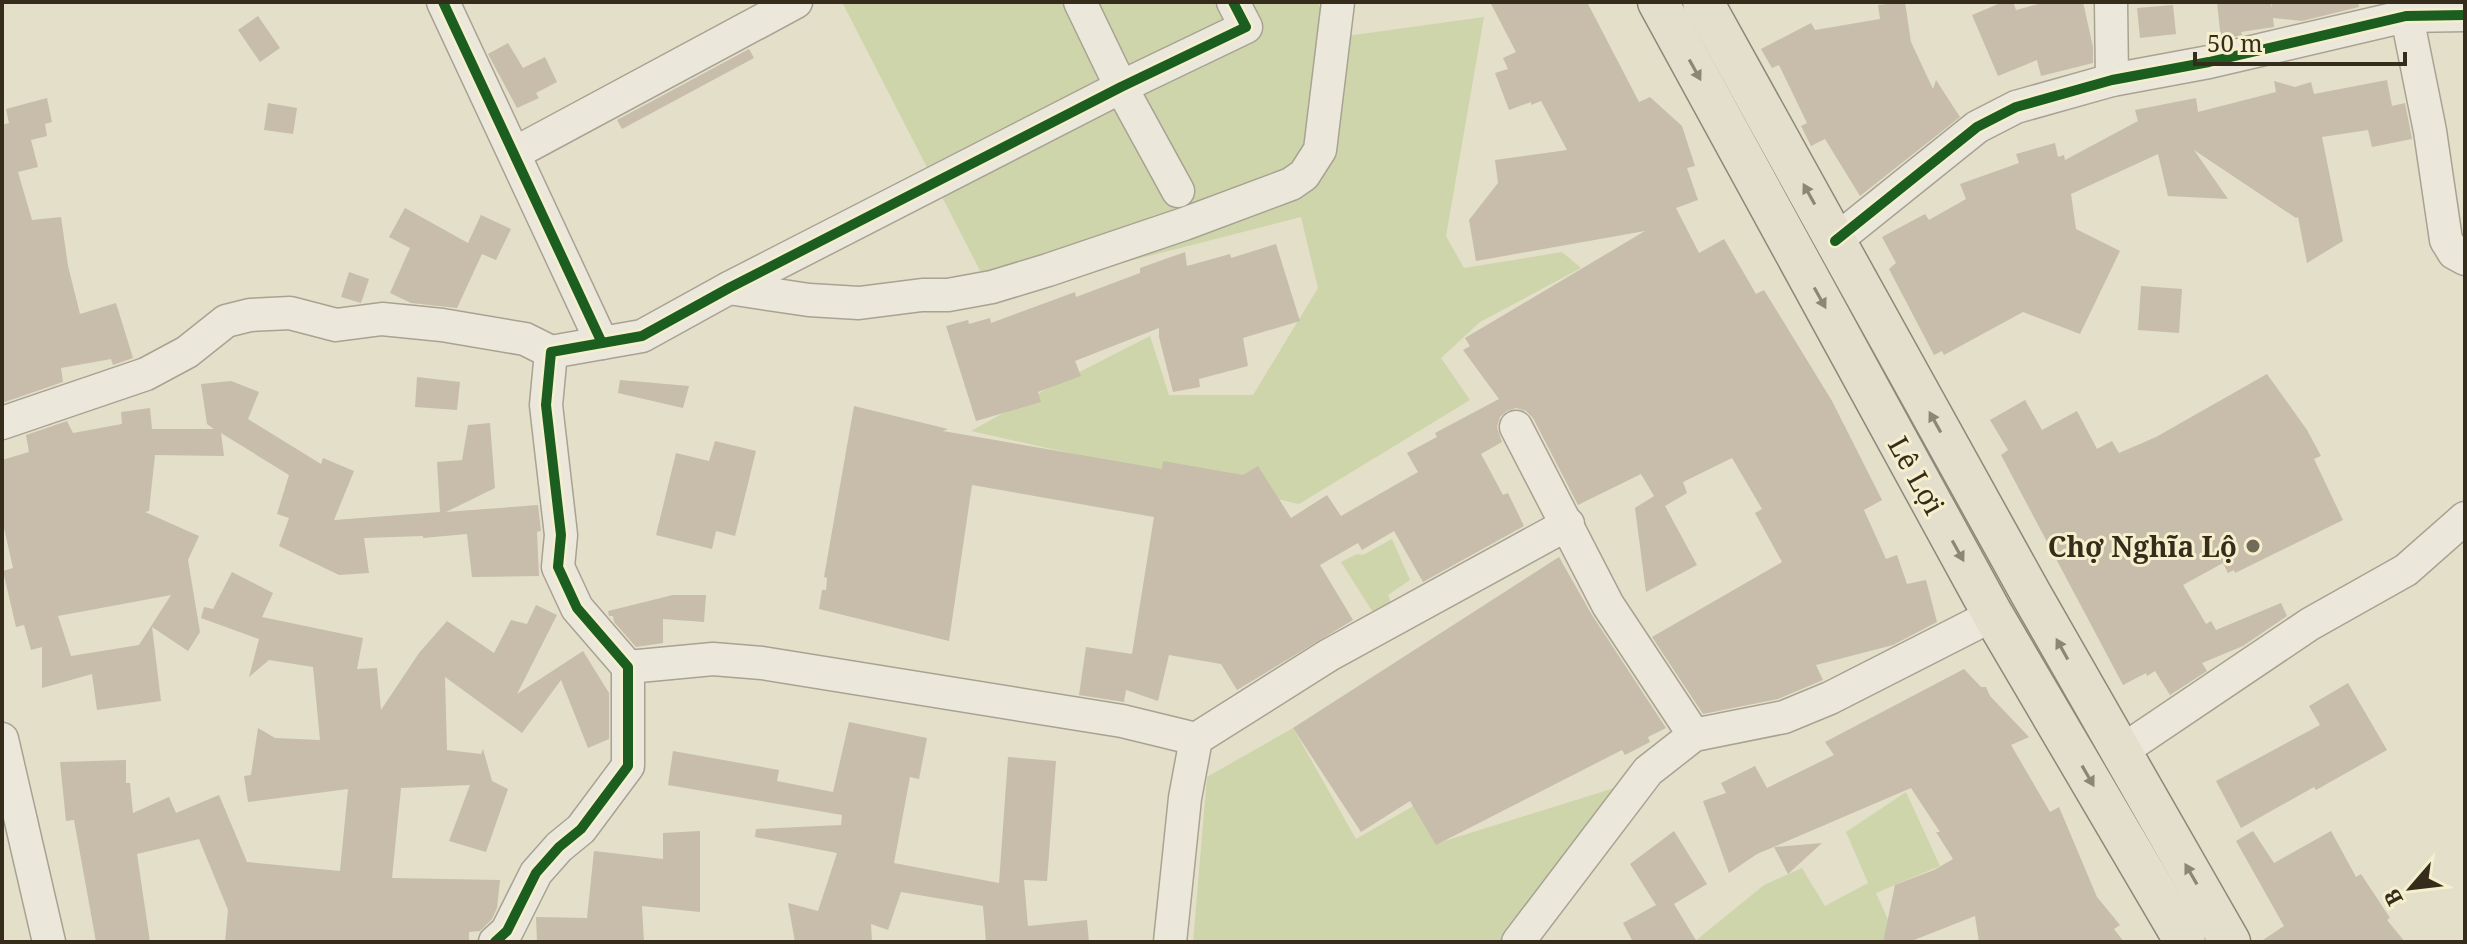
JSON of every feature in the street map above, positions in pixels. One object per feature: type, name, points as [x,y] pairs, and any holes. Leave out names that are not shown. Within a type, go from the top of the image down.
[{"type":"main road","name":"Lê Lợi","points":[[1658,2],[1993,615],[2185,942]]},
{"type":"main road","name":"Lê Lợi","points":[[1703,2],[2031,594],[2230,942]]},
{"type":"main road","points":[[1800,261],[1835,241]]},
{"type":"main road","points":[[1993,615],[2031,594]]},
{"type":"street","points":[[443,2],[602,343]]},
{"type":"street","points":[[515,153],[796,2]]},
{"type":"street","points":[[1080,2],[1121,87],[1178,191]]},
{"type":"street","points":[[2,423],[146,374],[187,352],[226,321],[250,315],[290,313],[336,325],[382,319],[442,325],[525,339],[551,352],[642,336],[729,288],[1121,87],[1246,27],[1233,2]]},
{"type":"street","points":[[729,288],[809,300],[859,303],[963,292],[1048,270],[1291,184],[1304,175],[1320,150],[1338,2]]},
{"type":"street","points":[[2111,2],[2112,80]]},
{"type":"street","points":[[1835,241],[1977,127],[2016,107],[2112,80],[2209,62],[2405,9],[2465,15]]},
{"type":"street","points":[[2405,9],[2430,131],[2446,240],[2454,253],[2465,259]]},
{"type":"street","points":[[495,942],[507,931],[536,873],[559,847],[581,829],[628,766],[628,667],[577,608],[558,567],[561,535],[546,405],[551,352]]},
{"type":"street","points":[[1516,427],[1608,605],[1694,735]]},
{"type":"street","points":[[2120,752],[2310,624],[2406,570],[2465,518]]},
{"type":"street","points":[[628,667],[713,659],[762,663],[1122,721],[1196,739],[1329,655],[1568,524]]},
{"type":"street","points":[[1518,942],[1648,771],[1694,735],[1784,717],[1830,698],[1993,615]]},
{"type":"street","points":[[2,739],[49,942]]},
{"type":"street","points":[[1170,942],[1185,798],[1196,739]]},
{"type":"green space","points":[[842,2],[1318,2],[1332,38],[1484,17],[1446,236],[1464,268],[1562,252],[1581,268],[1480,322],[1441,358],[1470,400],[1299,504],[971,431],[1150,336],[1169,395],[1253,395],[1318,288],[1301,217],[993,296]]},
{"type":"green space","points":[[1392,539],[1410,580],[1388,595],[1391,603],[1505,573],[1330,675],[1323,658],[1379,622],[1341,562],[1357,554],[1363,555]]},
{"type":"green space","points":[[1293,728],[1356,839],[1415,805],[1438,843],[1643,779],[1520,942],[1193,942],[1207,777]]},
{"type":"green space","points":[[1906,792],[1940,866],[1876,893],[1898,942],[1694,942],[1764,885],[1802,868],[1825,906],[1868,883],[1846,832]]},
{"type":"building","points":[[1490,2],[1587,2],[1639,102],[1650,97],[1682,126],[1695,166],[1687,168],[1698,200],[1676,208],[1699,253],[1724,239],[1756,294],[1764,290],[1832,401],[1882,500],[1864,510],[1886,559],[1897,555],[1907,584],[1926,580],[1937,622],[1893,645],[1816,665],[1823,680],[1778,699],[1703,714],[1652,637],[1782,562],[1755,513],[1762,509],[1732,458],[1683,482],[1687,493],[1665,506],[1697,565],[1646,592],[1635,508],[1654,496],[1641,474],[1578,505],[1533,418],[1526,411],[1516,408],[1500,417],[1497,427],[1502,442],[1481,454],[1503,495],[1508,493],[1524,526],[1423,582],[1394,531],[1362,550],[1358,543],[1320,565],[1353,620],[1237,690],[1221,664],[1169,655],[1158,701],[1126,690],[1124,702],[1079,695],[1086,647],[1132,654],[1154,517],[972,485],[949,641],[819,609],[822,590],[826,590],[827,578],[824,577],[854,406],[948,429],[943,431],[1162,469],[1163,461],[1243,475],[1258,466],[1291,518],[1327,495],[1341,516],[1418,472],[1407,453],[1437,437],[1435,433],[1499,399],[1463,350],[1470,346],[1465,338],[1645,231],[1476,261],[1469,220],[1498,183],[1495,160],[1567,150],[1541,101],[1509,110],[1495,73],[1508,69],[1503,58],[1516,52]]},
{"type":"building","points":[[1905,2],[1911,42],[1933,89],[1936,80],[1960,117],[1860,196],[1825,139],[1811,146],[1801,126],[1807,123],[1779,65],[1772,68],[1761,49],[1811,23],[1815,30],[1880,19],[1878,5]]},
{"type":"building","points":[[2003,2],[2013,2],[2016,10],[2046,2],[2083,2],[2093,47],[2093,63],[2041,76],[2037,60],[1998,76],[1972,15]]},
{"type":"building","points":[[2217,2],[2271,2],[2272,8],[2272,2],[2358,2],[2359,7],[2302,21],[2273,18],[2274,27],[2241,32],[2242,35],[2221,40]]},
{"type":"building","points":[[2173,5],[2176,34],[2140,38],[2137,8]]},
{"type":"building","points":[[258,16],[280,48],[260,62],[238,30]]},
{"type":"building","points":[[508,43],[523,68],[545,57],[557,82],[536,93],[539,98],[517,108],[488,54]]},
{"type":"building","points":[[749,49],[754,58],[622,129],[617,120]]},
{"type":"building","points":[[2387,80],[2392,106],[2405,103],[2412,139],[2372,147],[2368,130],[2322,137],[2343,241],[2307,263],[2298,217],[2194,150],[2228,199],[2168,196],[2158,154],[2071,194],[2076,229],[2120,251],[2080,334],[2023,312],[1944,355],[1942,351],[1934,355],[1889,269],[1896,263],[1882,237],[1925,214],[1929,220],[1966,199],[1960,184],[2019,163],[2016,154],[2055,143],[2058,157],[2064,155],[2065,160],[2138,121],[2135,110],[2196,98],[2198,112],[2276,92],[2274,81],[2295,87],[2311,82],[2314,94]]},
{"type":"building","points":[[47,98],[52,122],[45,124],[47,136],[31,140],[38,167],[18,172],[32,220],[61,217],[68,266],[80,314],[116,303],[133,358],[113,365],[111,359],[61,368],[63,382],[2,403],[2,125],[9,123],[6,109]]},
{"type":"building","points":[[268,103],[297,108],[293,134],[264,130]]},
{"type":"building","points":[[405,208],[468,243],[481,215],[511,229],[496,260],[482,254],[457,308],[411,303],[390,293],[410,248],[389,237]]},
{"type":"building","points":[[1276,244],[1300,321],[1243,338],[1248,366],[1199,379],[1200,387],[1173,392],[1159,328],[1075,361],[1081,376],[1038,392],[1041,402],[976,421],[946,326],[990,318],[991,323],[1075,292],[1076,297],[1185,252],[1187,266],[1230,254],[1231,258]]},
{"type":"building","points":[[349,272],[369,279],[361,303],[341,297]]},
{"type":"building","points":[[2141,286],[2182,289],[2179,333],[2138,330]]},
{"type":"building","points":[[2267,374],[2307,430],[2321,456],[2314,459],[2343,520],[2235,573],[2234,570],[2228,573],[2223,563],[2183,585],[2206,624],[2211,621],[2216,630],[2281,603],[2287,616],[2243,646],[2202,663],[2207,671],[2170,695],[2155,671],[2123,685],[2001,455],[2008,450],[1990,420],[2025,400],[2042,430],[2077,411],[2097,449],[2112,441],[2119,453],[2156,437]]},
{"type":"building","points":[[417,377],[460,382],[457,410],[415,407]]},
{"type":"building","points":[[620,380],[689,386],[683,408],[618,393]]},
{"type":"building","points":[[231,381],[259,392],[248,419],[321,464],[323,458],[354,471],[334,520],[440,512],[437,462],[462,460],[468,425],[490,423],[495,488],[446,512],[538,505],[541,531],[537,532],[539,576],[472,577],[467,534],[364,538],[369,573],[339,575],[279,546],[289,518],[277,514],[289,475],[221,433],[224,456],[155,455],[149,511],[145,512],[199,536],[188,560],[200,632],[188,651],[152,627],[161,701],[97,710],[92,674],[42,688],[42,647],[31,650],[24,625],[16,627],[3,571],[13,568],[2,519],[2,460],[29,452],[26,435],[67,421],[73,433],[122,424],[121,412],[150,408],[152,429],[214,429],[207,424],[201,384]],"holes":[[[171,595],[139,645],[71,656],[58,616]]]},
{"type":"building","points":[[715,441],[756,451],[735,536],[716,531],[712,549],[656,535],[676,453],[709,461]]},
{"type":"building","points":[[1559,557],[1592,615],[1666,728],[1648,737],[1650,742],[1625,755],[1622,750],[1436,845],[1410,801],[1361,832],[1293,728]]},
{"type":"building","points":[[232,572],[273,593],[262,617],[363,638],[357,669],[377,668],[381,710],[419,653],[447,621],[494,653],[511,620],[527,624],[536,605],[557,615],[517,694],[583,651],[609,693],[609,739],[588,748],[561,680],[522,733],[445,677],[447,750],[481,754],[483,749],[492,781],[508,789],[486,852],[449,841],[470,785],[401,788],[392,878],[500,880],[497,908],[492,919],[480,931],[469,932],[469,942],[225,942],[228,910],[199,839],[137,854],[150,942],[96,942],[74,820],[66,821],[60,762],[126,760],[126,783],[130,783],[133,813],[169,797],[176,813],[219,795],[247,862],[340,871],[348,789],[248,802],[244,776],[251,775],[258,728],[275,738],[320,740],[313,667],[269,660],[249,677],[259,639],[201,618],[204,607],[213,609]]},
{"type":"building","points":[[673,595],[706,595],[704,622],[663,619],[663,643],[636,647],[614,622],[613,616],[609,616],[608,611]]},
{"type":"building","points":[[1964,669],[1981,687],[1986,687],[1990,696],[2029,737],[2011,745],[2050,812],[2059,807],[2097,897],[2120,925],[2114,929],[2124,942],[1979,942],[1975,916],[1909,942],[1883,942],[1895,885],[1953,859],[1936,832],[1940,832],[1911,788],[1757,854],[1729,873],[1703,801],[1726,793],[1721,783],[1755,766],[1767,788],[1834,755],[1825,742]]},
{"type":"building","points":[[2348,683],[2387,750],[2241,828],[2216,781],[2320,725],[2309,706]]},
{"type":"building","points":[[849,722],[927,738],[919,779],[910,777],[894,863],[999,883],[1008,757],[1056,761],[1047,881],[1024,880],[1028,926],[1087,920],[1089,942],[986,942],[983,906],[901,892],[888,930],[871,924],[872,942],[795,942],[788,903],[818,911],[837,853],[755,837],[756,829],[841,825],[842,815],[668,785],[673,751],[779,770],[777,781],[833,792]]},
{"type":"building","points":[[700,831],[700,912],[642,906],[644,942],[537,942],[536,917],[587,918],[594,851],[663,859],[663,833]]},
{"type":"building","points":[[1674,831],[1707,884],[1674,904],[1697,942],[1633,942],[1623,923],[1656,905],[1630,864]]},
{"type":"building","points":[[2253,831],[2274,863],[2331,831],[2356,877],[2361,874],[2390,918],[2387,920],[2405,942],[2260,942],[2284,926],[2236,841]]},
{"type":"building","points":[[1822,843],[1788,874],[1774,847]]},
{"type":"cycle path","points":[[443,2],[602,343],[642,336],[729,288],[1121,87],[1246,27],[1233,2]]},
{"type":"cycle path","points":[[1835,241],[1977,127],[2016,107],[2112,80],[2209,62],[2406,16],[2465,15]]},
{"type":"cycle path","points":[[495,942],[507,931],[536,873],[559,847],[581,829],[628,766],[628,667],[577,608],[558,567],[561,535],[546,405],[551,352],[602,343]]},
{"type":"place","name":"Chợ Nghĩa Lộ","points":[[2253,546]]}]
